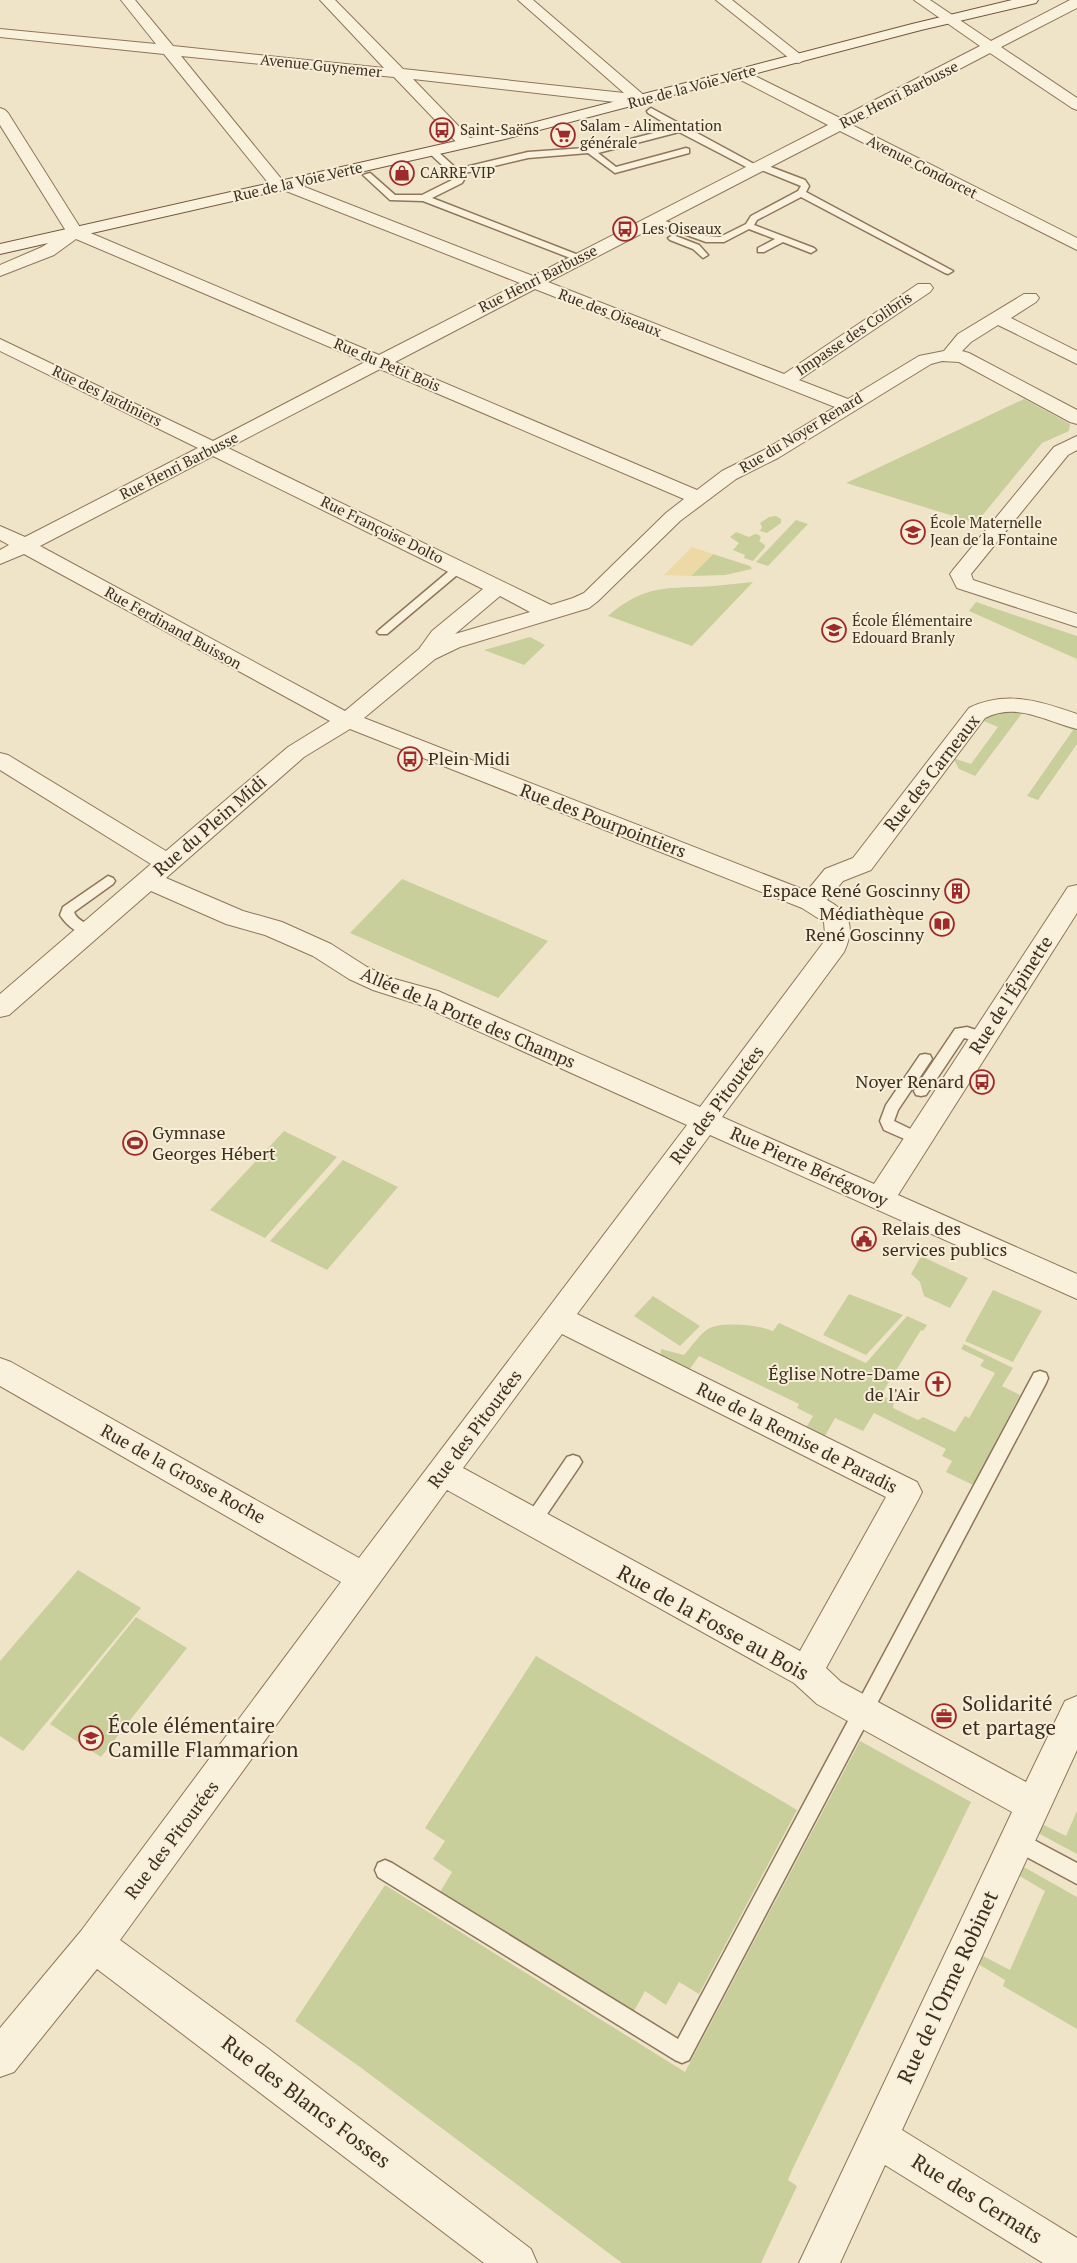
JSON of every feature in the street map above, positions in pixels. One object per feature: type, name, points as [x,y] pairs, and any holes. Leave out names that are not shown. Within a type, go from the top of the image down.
[{"type":"street","points":[[128,0],[181,66],[283,186]]},
{"type":"street","points":[[327,0],[466,143]]},
{"type":"street","points":[[525,0],[646,106]]},
{"type":"street","points":[[723,0],[799,58]]},
{"type":"street","points":[[921,0],[1077,105]]},
{"type":"street","name":"Rue de la Voie Verte","points":[[0,249],[466,143],[646,106],[740,74],[949,18],[1031,0]]},
{"type":"street","name":"Rue Henri Barbusse","points":[[0,558],[1077,2]]},
{"type":"street","name":"Avenue Guynemer","points":[[0,33],[591,93],[646,106]]},
{"type":"street","name":"Avenue Condorcet","points":[[740,74],[1077,245]]},
{"type":"street","points":[[0,114],[75,232],[48,251],[0,271]]},
{"type":"street","name":"Rue des Oiseaux","points":[[283,186],[850,406]]},
{"type":"street","name":"Rue du Petit Bois","points":[[75,232],[698,498]]},
{"type":"street","name":"Impasse des Colibris","points":[[784,381],[924,288]]},
{"type":"street","points":[[951,355],[953,348],[961,340],[1030,298]]},
{"type":"street","points":[[998,318],[1077,358]]},
{"type":"street","name":"Rue des Jardiniers","points":[[0,344],[213,448]]},
{"type":"street","name":"Rue du Noyer Renard","points":[[550,613],[581,603],[591,597],[661,527],[729,475],[771,454],[925,360],[951,355],[967,359],[1077,418]]},
{"type":"street","points":[[1077,442],[1061,450],[960,574],[960,579],[964,584],[1077,622]]},
{"type":"street","name":"Rue Françoise Dolto","points":[[213,448],[550,613]]},
{"type":"street","name":"Rue Ferdinand Buisson","points":[[0,532],[224,657],[347,721]]},
{"type":"street","name":"Rue du Plein Midi","points":[[0,1008],[296,752],[347,721],[426,654],[440,636],[498,587]]},
{"type":"street","name":"Rue du Plein Midi","points":[[426,654],[452,642],[550,613]]},
{"type":"street","name":"Rue des Carneaux","points":[[820,907],[834,875],[862,864],[977,713],[996,705],[1011,704],[1029,706],[1077,722]]},
{"type":"street","name":"Rue des Pourpointiers","points":[[347,721],[820,907]]},
{"type":"street","points":[[0,760],[167,863]]},
{"type":"street","name":"Allée de la Porte des Champs","points":[[148,880],[235,918],[273,928],[322,950],[358,973],[382,984],[429,998],[706,1120]]},
{"type":"street","name":"Rue de l'Épinette","points":[[880,1199],[1077,893]]},
{"type":"street","name":"Rue des Pitourées","points":[[0,2058],[94,1944],[442,1472],[559,1319],[831,952],[838,940],[839,928],[820,907]]},
{"type":"street","name":"Rue Pierre Bérégovoy","points":[[706,1120],[1077,1287]]},
{"type":"street","name":"Rue de la Remise de Paradis","points":[[559,1319],[906,1492],[806,1672]]},
{"type":"street","name":"Rue de la Grosse Roche","points":[[0,1371],[364,1578]]},
{"type":"street","name":"Rue de la Fosse au Bois","points":[[442,1472],[806,1672],[829,1693],[1033,1806]]},
{"type":"street","name":"Rue de l'Orme Robinet","points":[[819,2263],[1077,1712]]},
{"type":"street","name":"Rue des Blancs Fosses","points":[[94,1944],[260,2066],[511,2261]]},
{"type":"street","name":"Rue des Cernats","points":[[877,2137],[1077,2261]]},
{"type":"lane","points":[[646,106],[680,129],[757,167],[802,182],[805,186],[801,193],[754,218],[749,226],[721,240],[706,239],[648,223]]},
{"type":"lane","points":[[457,172],[528,155],[591,152],[680,129]]},
{"type":"lane","points":[[424,198],[459,181],[461,178],[457,172],[432,151]]},
{"type":"lane","points":[[591,152],[615,170],[686,151]]},
{"type":"lane","points":[[367,175],[393,198],[424,198],[578,258]]},
{"type":"lane","points":[[801,193],[948,271]]},
{"type":"lane","points":[[648,223],[696,247],[702,255]]},
{"type":"lane","points":[[749,226],[811,250]]},
{"type":"lane","points":[[762,250],[782,239]]},
{"type":"lane","points":[[383,632],[459,568]]},
{"type":"lane","points":[[89,931],[73,922],[67,915],[68,910],[108,880]]},
{"type":"lane","points":[[921,1091],[960,1033],[968,1032],[983,1038]]},
{"type":"lane","points":[[918,1139],[889,1126],[886,1121],[891,1110],[926,1059]]},
{"type":"lane","points":[[385,1870],[682,2053],[1040,1378]]},
{"type":"lane","points":[[533,1521],[573,1462]]},
{"type":"lane","points":[[1017,1841],[1077,1874]]},
{"type":"green space","points":[[1024,399],[1070,424],[1069,431],[1042,443],[976,523],[846,483]]},
{"type":"green space","points":[[776,516],[781,519],[781,523],[767,533],[760,531],[762,527],[760,523],[769,517]]},
{"type":"green space","points":[[796,520],[808,524],[768,566],[756,562]]},
{"type":"green space","points":[[736,532],[749,537],[755,534],[761,538],[759,541],[765,547],[753,561],[744,558],[745,555],[733,550],[739,543],[730,537]]},
{"type":"green space","points":[[713,554],[750,566],[752,569],[725,575],[691,576]]},
{"type":"green space","points":[[753,582],[692,646],[608,616],[634,598],[658,590]]},
{"type":"green space","points":[[976,602],[1077,636],[1077,659],[969,611]]},
{"type":"green space","points":[[530,637],[545,645],[524,665],[484,650]]},
{"type":"green space","points":[[1018,708],[1043,714],[1040,717],[1023,712],[975,776],[959,769],[953,758],[971,764],[998,727],[981,720],[1001,710]]},
{"type":"green space","points":[[1059,720],[1077,726],[1077,744],[1038,800],[1027,796],[1073,730],[1057,724]]},
{"type":"green space","points":[[402,879],[548,941],[498,998],[350,933]]},
{"type":"green space","points":[[284,1131],[337,1157],[265,1238],[210,1210]]},
{"type":"green space","points":[[343,1160],[398,1187],[327,1270],[270,1241]]},
{"type":"green space","points":[[921,1256],[968,1278],[950,1308],[924,1296],[920,1282],[911,1274]]},
{"type":"green space","points":[[993,1290],[1042,1311],[1013,1362],[965,1341]]},
{"type":"green space","points":[[849,1294],[903,1315],[866,1355],[823,1335]]},
{"type":"green space","points":[[653,1296],[700,1326],[680,1346],[634,1316]]},
{"type":"green space","points":[[907,1316],[927,1325],[923,1331],[921,1330],[881,1395],[894,1402],[893,1408],[918,1420],[923,1417],[955,1432],[965,1416],[969,1418],[995,1373],[980,1366],[984,1360],[961,1349],[964,1344],[1013,1368],[1002,1386],[1020,1395],[973,1485],[946,1472],[952,1461],[942,1456],[946,1449],[874,1413],[863,1431],[835,1418],[825,1436],[847,1447],[845,1451],[804,1431],[813,1416],[797,1408],[799,1404],[699,1356],[687,1373],[660,1359],[661,1349],[684,1355],[701,1334],[714,1327],[740,1325],[773,1331],[779,1323],[866,1363]]},
{"type":"green space","points":[[78,1570],[141,1608],[23,1751],[0,1736],[0,1661]]},
{"type":"green space","points":[[136,1617],[187,1648],[101,1757],[50,1724]]},
{"type":"green space","points":[[536,1656],[797,1810],[699,1994],[679,1982],[666,2005],[645,1991],[634,2011],[440,1892],[452,1872],[433,1859],[445,1841],[425,1828]]},
{"type":"green space","points":[[860,1741],[971,1802],[793,2168],[788,2180],[797,2186],[761,2263],[622,2263],[360,2067],[295,2021],[385,1885],[685,2072]]},
{"type":"green space","points":[[1077,1811],[1077,1854],[1038,1833],[1042,1824],[1066,1836]]},
{"type":"green space","points":[[1022,1866],[1077,1897],[1077,2029],[1003,1986],[1005,1980],[978,1964],[981,1955],[1010,1970],[1045,1891],[1018,1875]]},
{"type":"sand","points":[[692,547],[713,554],[691,576],[664,575]]},
{"type":"place","name":"Saint-Saëns","points":[[442,130]]},
{"type":"place","name":"Salam - Alimentation générale","points":[[563,135]]},
{"type":"place","name":"CARRE VIP","points":[[402,173]]},
{"type":"place","name":"Les Oiseaux","points":[[625,229]]},
{"type":"place","name":"École Maternelle Jean de la Fontaine","points":[[913,532]]},
{"type":"place","name":"École Élémentaire Edouard Branly","points":[[834,630]]},
{"type":"place","name":"Plein Midi","points":[[410,759]]},
{"type":"place","name":"Espace René Goscinny","points":[[957,891]]},
{"type":"place","name":"Médiathèque René Goscinny","points":[[942,924]]},
{"type":"place","name":"Noyer Renard","points":[[982,1082]]},
{"type":"place","name":"Gymnase Georges Hébert","points":[[135,1143]]},
{"type":"place","name":"Relais des services publics","points":[[864,1239]]},
{"type":"place","name":"Église Notre-Dame de l'Air","points":[[938,1384]]},
{"type":"place","name":"Solidarité et partage","points":[[944,1716]]},
{"type":"place","name":"École élémentaire Camille Flammarion","points":[[91,1738]]}]
